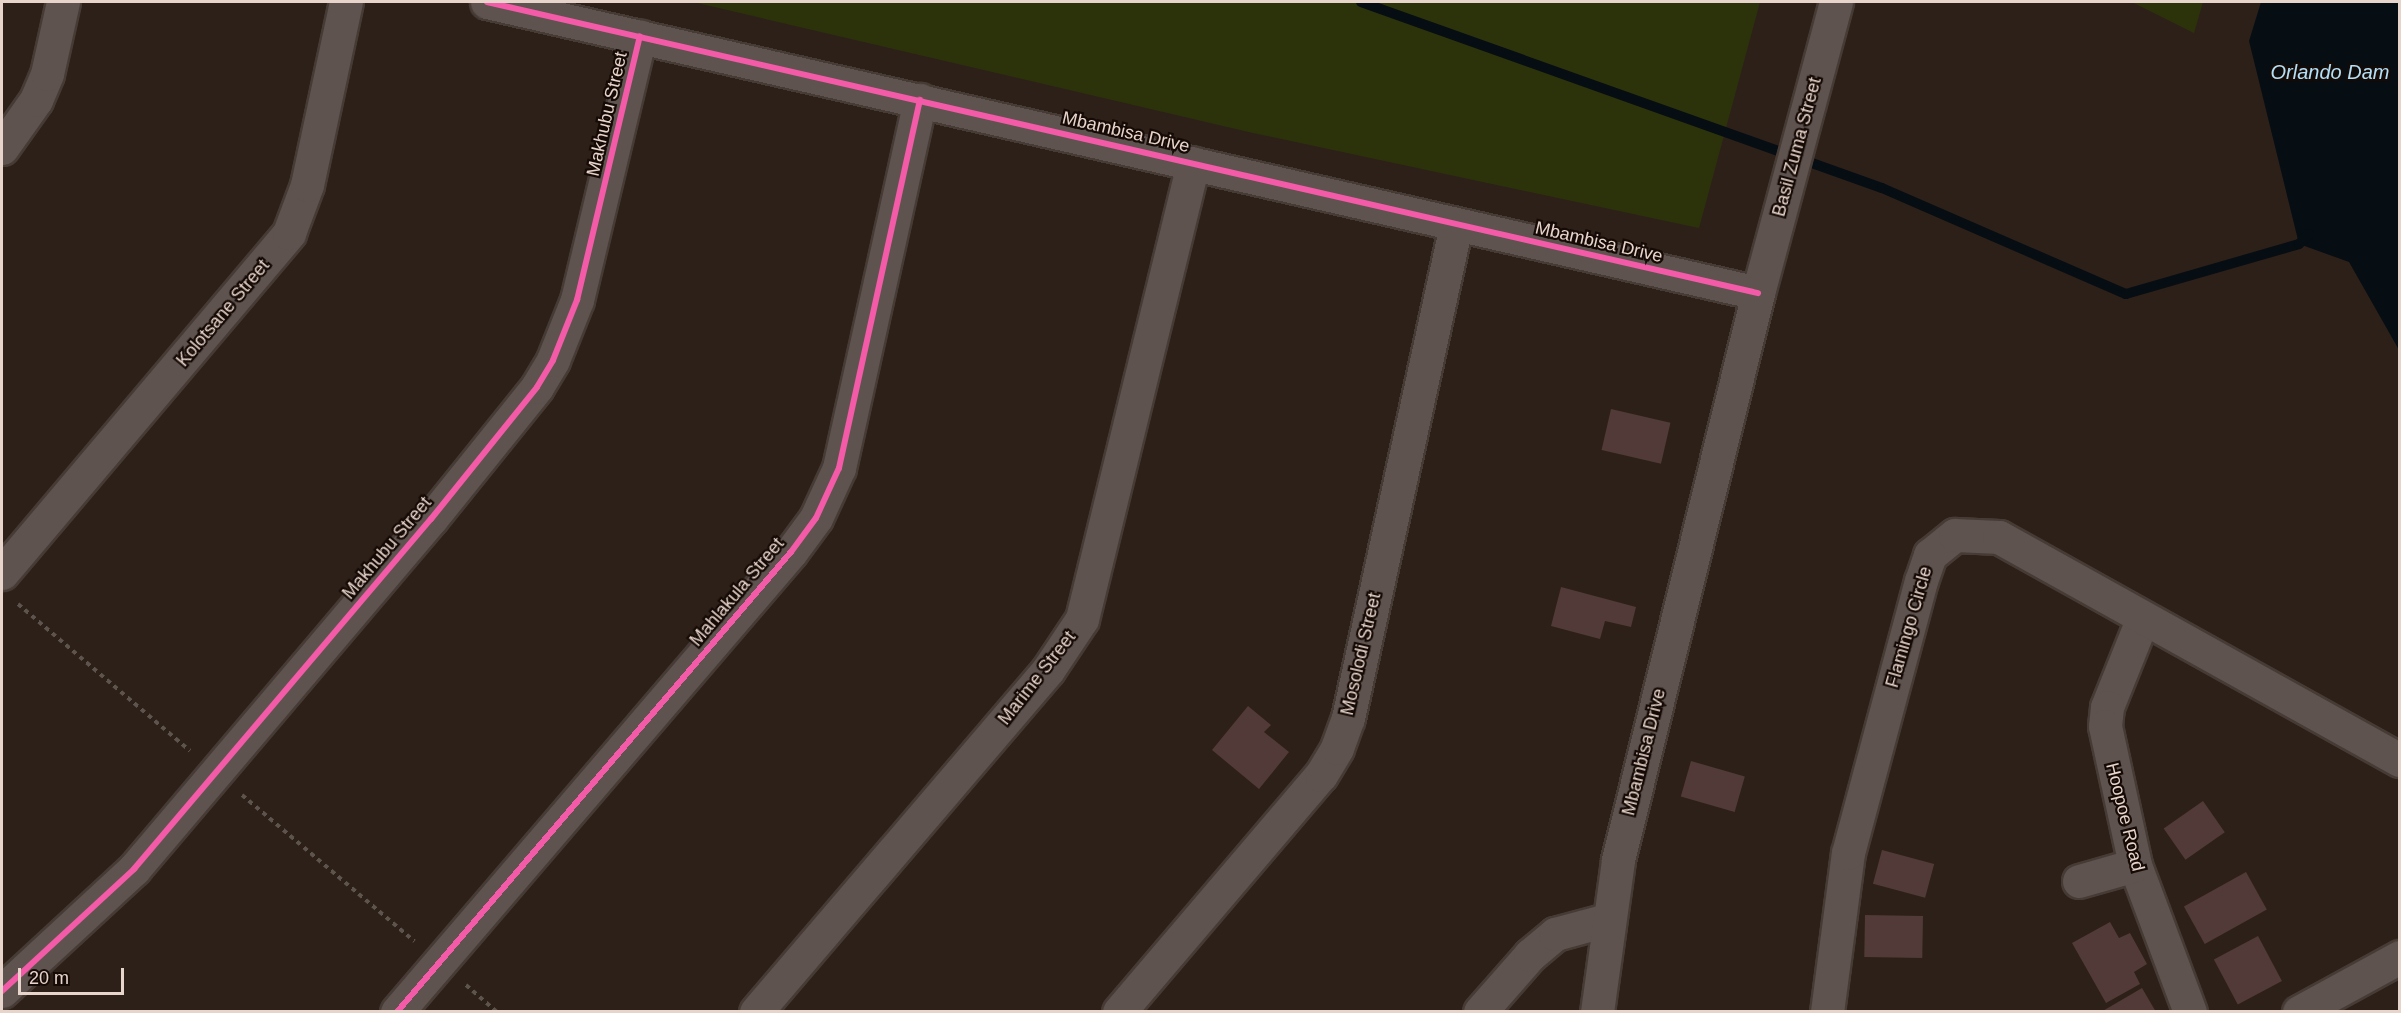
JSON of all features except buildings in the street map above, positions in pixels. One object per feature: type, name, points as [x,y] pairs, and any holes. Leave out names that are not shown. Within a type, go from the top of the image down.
[{"type":"street","points":[[2,148],[36,100],[47,74],[63,2]]},
{"type":"street","name":"Kolotsane Street","points":[[6,585],[289,233],[307,185],[346,2]]},
{"type":"street","name":"Mbambisa Drive","points":[[487,2],[1758,293],[1618,860],[1607,920],[1597,1011]]},
{"type":"street","name":"Basil Zuma Street","points":[[1758,293],[1836,2]]},
{"type":"street","name":"Makhubu Street","points":[[2,991],[118,885],[216,773],[506,428],[553,360],[577,300],[640,36]]},
{"type":"street","name":"Mahlakula Street","points":[[398,1011],[791,552],[828,496],[847,436],[920,100]]},
{"type":"street","name":"Marime Street","points":[[756,1011],[1048,670],[1082,619],[1193,163]]},
{"type":"street","name":"Mosolodi Street","points":[[1119,1011],[1321,775],[1337,748],[1348,718],[1456,225]]},
{"type":"street","name":"Flamingo Circle","points":[[1827,1011],[1848,853],[1930,555],[1955,535],[1998,537],[2142,620],[2400,760]]},
{"type":"street","name":"Hoopoe Road","points":[[2142,620],[2107,707],[2105,726],[2135,865],[2190,1011]]},
{"type":"street","points":[[2079,881],[2135,865]]},
{"type":"street","points":[[1480,1011],[1555,934],[1607,920]]},
{"type":"street","points":[[2299,1011],[2400,957]]},
{"type":"path","points":[[6,585],[216,773],[496,1011]]},
{"type":"green space","points":[[693,2],[1760,2],[1699,228],[1253,133]]},
{"type":"green space","points":[[2132,2],[2203,2],[2194,33]]},
{"type":"water","name":"Orlando Dam","points":[[2261,2],[2399,2],[2399,350],[2349,262],[2299,244],[2249,41]]},
{"type":"waterway","points":[[1361,2],[1882,188],[2126,294],[2299,244],[2309,234]]},
{"type":"cycle path","points":[[487,2],[1758,293]]},
{"type":"cycle path","points":[[2,991],[134,869],[431,519],[537,387],[553,360],[577,300],[640,36]]},
{"type":"cycle path","points":[[397,1012],[791,552],[816,518],[839,468],[920,100]]}]
